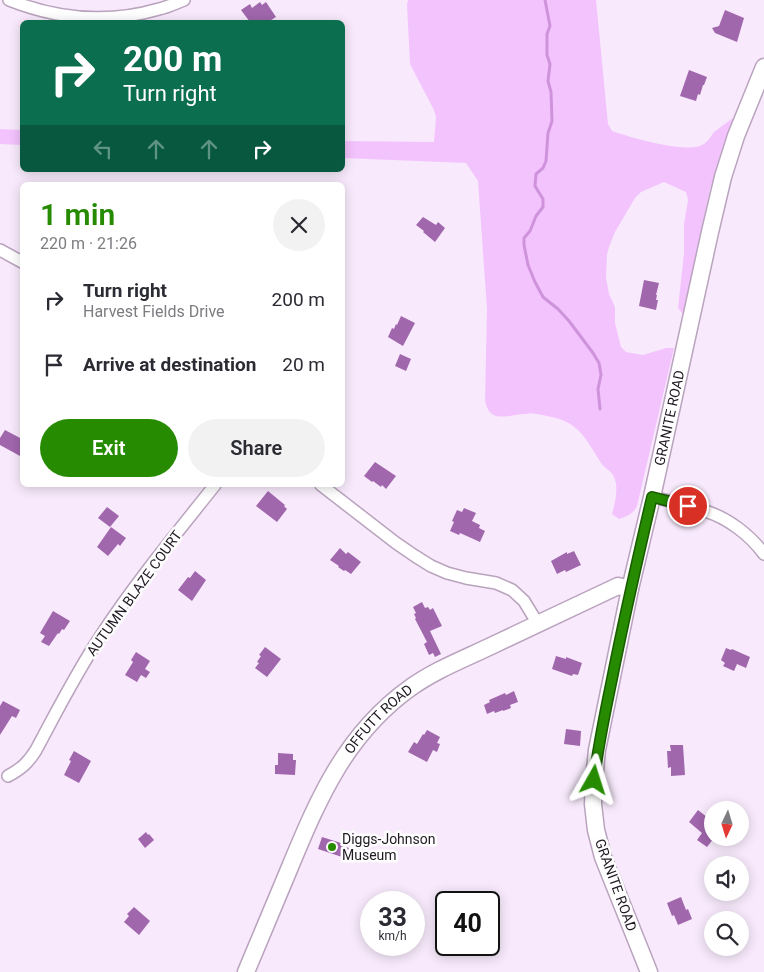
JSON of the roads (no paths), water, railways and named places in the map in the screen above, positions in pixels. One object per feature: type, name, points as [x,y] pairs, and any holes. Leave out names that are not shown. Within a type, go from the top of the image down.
[{"type":"street","points":[[8,0],[49,13],[89,18],[137,14],[160,9],[184,0]]},
{"type":"street","name":"GRANITE ROAD","points":[[650,972],[603,856],[596,830],[593,804],[597,750],[630,589],[723,177],[736,136],[764,67]]},
{"type":"street","points":[[0,250],[20,261]]},
{"type":"street","name":"AUTUMN BLAZE COURT","points":[[8,776],[19,770],[33,756],[102,633],[212,487]]},
{"type":"street","points":[[324,487],[396,543],[431,566],[466,578],[496,583],[512,590],[524,601],[538,624]]},
{"type":"street","points":[[652,497],[706,511],[723,519],[748,537],[764,554]]},
{"type":"street","name":"OFFUTT ROAD","points":[[246,972],[321,796],[340,762],[365,729],[386,707],[410,688],[447,666],[618,586],[630,589]]},
{"type":"waterway","points":[[545,0],[550,26],[547,34],[547,55],[550,64],[548,81],[551,92],[552,121],[548,133],[546,161],[543,168],[536,174],[535,186],[543,199],[543,207],[524,238],[524,245],[528,265],[543,297],[569,321],[599,363],[601,375],[598,389],[600,409]]},
{"type":"place","name":"Diggs-Johnson Museum","points":[[332,847]]}]
